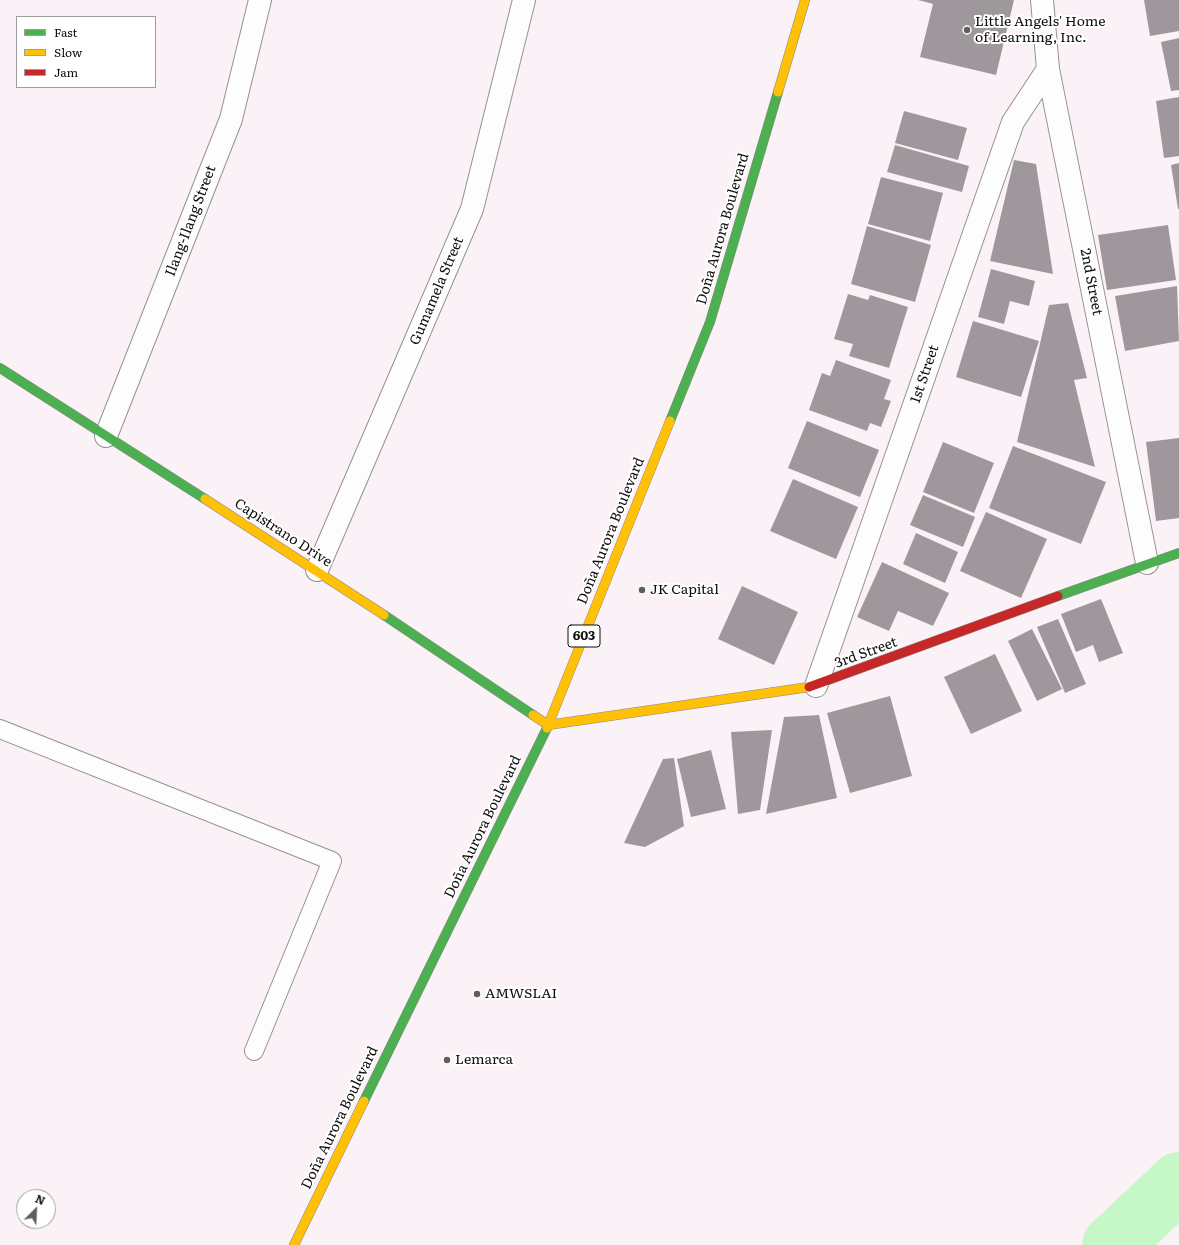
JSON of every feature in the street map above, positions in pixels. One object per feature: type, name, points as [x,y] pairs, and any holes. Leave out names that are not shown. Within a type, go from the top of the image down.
[{"type":"main road","name":"Doña Aurora Boulevard","points":[[294,1245],[548,725],[710,322],[805,0]]},
{"type":"main road","name":"Capistrano Drive","points":[[0,368],[317,570],[548,725]]},
{"type":"main road","name":"3rd Street","points":[[548,725],[816,686],[1147,563],[1179,553]]},
{"type":"street","name":"Ilang-Ilang Street","points":[[106,436],[231,119],[260,0]]},
{"type":"street","name":"Gumamela Street","points":[[317,570],[472,209],[524,0]]},
{"type":"street","name":"2nd Street","points":[[1042,0],[1048,69],[1147,563]]},
{"type":"street","name":"1st Street","points":[[816,686],[1013,122],[1048,69]]},
{"type":"lane","points":[[0,729],[332,861],[254,1051]]},
{"type":"building","name":"Little Angels' Home of Learning, Inc.","points":[[918,0],[1014,0],[996,75],[920,57],[933,4]]},
{"type":"building","points":[[1144,0],[1179,0],[1179,31],[1150,36]]},
{"type":"building","points":[[1179,38],[1179,90],[1171,91],[1161,42]]},
{"type":"building","points":[[1179,97],[1179,156],[1164,158],[1156,101]]},
{"type":"building","points":[[904,111],[967,128],[958,160],[895,143]]},
{"type":"building","points":[[895,145],[969,166],[962,192],[887,172]]},
{"type":"building","points":[[1014,160],[1036,164],[1053,274],[990,261]]},
{"type":"building","points":[[1179,163],[1179,209],[1178,209],[1171,165]]},
{"type":"building","points":[[881,177],[943,193],[930,241],[868,224]]},
{"type":"building","points":[[1168,225],[1176,280],[1107,290],[1098,235]]},
{"type":"building","points":[[867,226],[931,245],[915,302],[851,284]]},
{"type":"building","points":[[991,269],[1035,281],[1029,306],[1010,301],[1004,324],[978,317]]},
{"type":"building","points":[[1177,286],[1179,341],[1125,351],[1115,296]]},
{"type":"building","points":[[848,294],[868,300],[870,295],[908,307],[889,368],[849,356],[853,344],[834,339]]},
{"type":"building","points":[[1068,303],[1087,378],[1074,380],[1095,467],[1017,442],[1049,305]]},
{"type":"building","points":[[973,321],[1039,341],[1021,397],[956,377]]},
{"type":"building","points":[[836,360],[891,380],[884,399],[891,401],[881,427],[870,423],[867,431],[809,410],[822,373],[830,376]]},
{"type":"building","points":[[807,421],[879,450],[860,497],[788,468]]},
{"type":"building","points":[[1179,438],[1179,518],[1156,521],[1146,442]]},
{"type":"building","points":[[943,442],[994,463],[974,513],[923,492]]},
{"type":"building","points":[[1013,446],[1106,482],[1081,544],[989,508]]},
{"type":"building","points":[[793,479],[858,507],[836,559],[770,531]]},
{"type":"building","points":[[923,495],[975,517],[963,547],[910,525]]},
{"type":"building","points":[[986,512],[1047,539],[1021,598],[960,571]]},
{"type":"building","points":[[916,533],[958,552],[945,583],[903,564]]},
{"type":"building","points":[[882,562],[949,593],[933,626],[898,611],[889,631],[857,617]]},
{"type":"building","points":[[742,586],[798,612],[774,665],[718,639]]},
{"type":"building","points":[[1101,599],[1123,653],[1099,662],[1093,645],[1076,652],[1061,614]]},
{"type":"building","points":[[1058,619],[1086,684],[1065,693],[1037,627]]},
{"type":"building","points":[[1032,629],[1062,689],[1037,701],[1008,641]]},
{"type":"building","points":[[995,654],[1022,711],[971,734],[944,677]]},
{"type":"building","points":[[890,696],[912,776],[850,793],[827,713]]},
{"type":"building","points":[[819,715],[837,798],[766,814],[784,717]]},
{"type":"building","points":[[772,730],[760,810],[738,814],[731,732]]},
{"type":"building","points":[[711,750],[726,809],[691,817],[677,759]]},
{"type":"building","points":[[674,758],[684,826],[645,847],[624,843],[663,759]]},
{"type":"waterway","points":[[1112,1245],[1179,1182]]},
{"type":"traffic: fast","points":[[670,421],[710,322],[778,92]]},
{"type":"traffic: fast","points":[[0,368],[205,499]]},
{"type":"traffic: fast","points":[[1058,596],[1179,553]]},
{"type":"traffic: fast","points":[[384,615],[533,715]]},
{"type":"traffic: fast","points":[[364,1101],[547,728]]},
{"type":"traffic: slow","points":[[778,92],[805,0]]},
{"type":"traffic: slow","points":[[547,728],[670,421]]},
{"type":"traffic: slow","points":[[205,499],[384,615]]},
{"type":"traffic: slow","points":[[533,715],[548,725],[809,687]]},
{"type":"traffic: slow","points":[[294,1245],[364,1101]]},
{"type":"traffic: jam","points":[[809,687],[1058,596]]},
{"type":"place","name":"Little Angels' Home of Learning, Inc.","points":[[967,30]]},
{"type":"place","name":"JK Capital","points":[[642,590]]},
{"type":"place","name":"AMWSLAI","points":[[477,994]]},
{"type":"place","name":"Lemarca","points":[[447,1060]]}]
